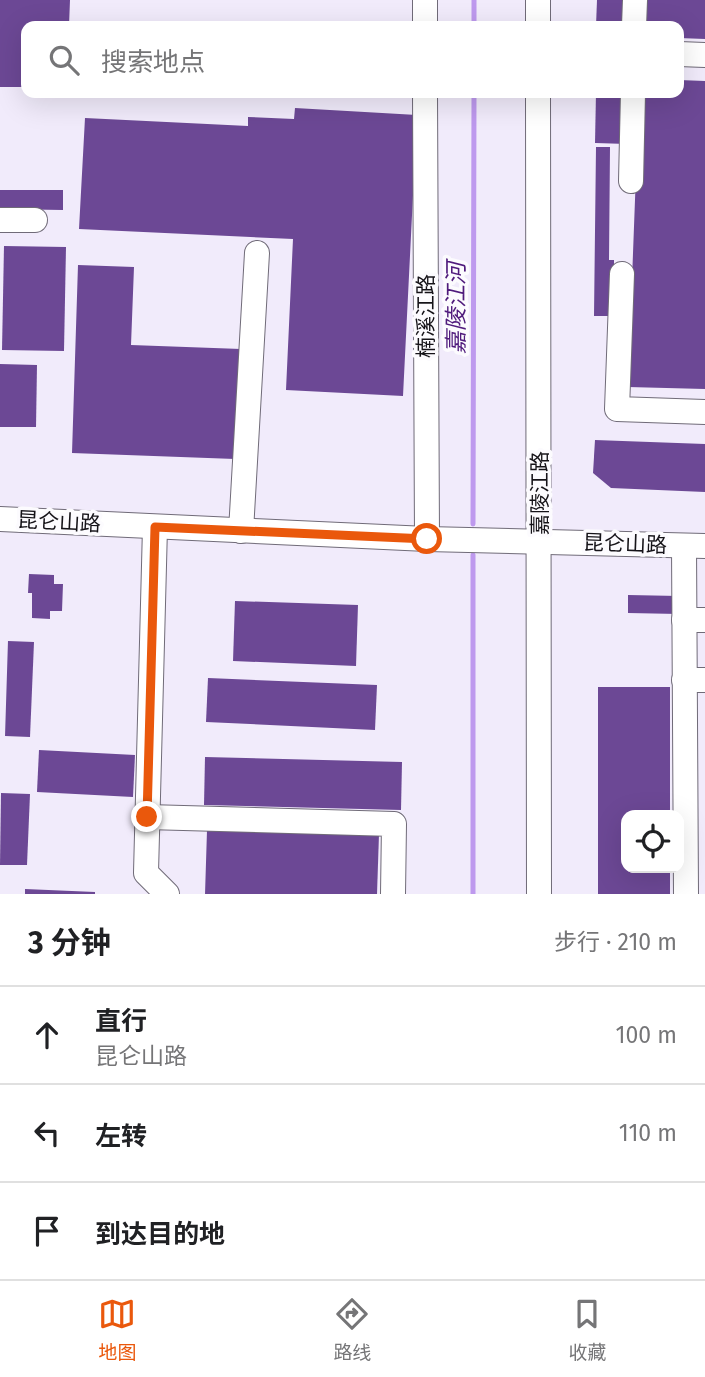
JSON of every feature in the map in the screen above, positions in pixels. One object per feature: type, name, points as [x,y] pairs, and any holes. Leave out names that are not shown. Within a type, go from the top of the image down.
[{"type":"street","points":[[425,0],[425,21]]},
{"type":"street","points":[[538,0],[538,21]]},
{"type":"street","points":[[634,21],[635,0]]},
{"type":"street","points":[[684,54],[705,55]]},
{"type":"street","name":"楠溪江路","points":[[425,98],[427,539]]},
{"type":"street","name":"嘉陵江路","points":[[538,98],[539,894]]},
{"type":"street","points":[[631,181],[633,98]]},
{"type":"street","points":[[0,220],[35,220]]},
{"type":"street","points":[[241,531],[257,253]]},
{"type":"street","points":[[622,274],[617,409],[705,412]]},
{"type":"street","name":"昆仑山路","points":[[0,520],[427,539],[694,546]]},
{"type":"street","points":[[155,527],[146,873],[167,894]]},
{"type":"street","points":[[686,894],[694,681],[694,546]]},
{"type":"street","points":[[147,817],[394,824],[393,894]]},
{"type":"building","points":[[0,0],[70,0],[69,21],[21,21],[21,87],[0,87]]},
{"type":"building","points":[[597,0],[627,0],[626,21],[596,21]]},
{"type":"building","points":[[646,0],[705,0],[705,39],[684,38],[684,21],[645,21]]},
{"type":"building","points":[[684,80],[705,81],[705,389],[628,387],[639,98],[684,98]]},
{"type":"building","points":[[596,98],[623,98],[627,144],[595,143]]},
{"type":"building","points":[[295,108],[417,115],[403,396],[286,390],[293,239],[79,229],[85,118],[248,126],[248,117],[294,119]]},
{"type":"building","points":[[596,147],[610,147],[609,260],[614,260],[614,316],[594,316]]},
{"type":"building","points":[[0,190],[63,190],[63,210],[0,209]]},
{"type":"building","points":[[4,246],[66,247],[64,351],[2,350]]},
{"type":"building","points":[[78,265],[134,267],[131,345],[241,349],[235,459],[72,453]]},
{"type":"building","points":[[0,364],[37,365],[36,427],[0,427]]},
{"type":"building","points":[[595,440],[705,444],[705,492],[611,488],[593,473]]},
{"type":"building","points":[[29,574],[54,575],[54,584],[63,584],[62,611],[50,611],[50,619],[32,618],[32,593],[28,593]]},
{"type":"building","points":[[628,595],[679,596],[679,614],[628,613]]},
{"type":"building","points":[[235,601],[358,605],[356,666],[233,661]]},
{"type":"building","points":[[8,641],[34,642],[30,737],[5,736]]},
{"type":"building","points":[[208,678],[377,685],[375,730],[206,722]]},
{"type":"building","points":[[598,687],[670,687],[670,810],[621,810],[621,873],[670,873],[670,894],[598,894]]},
{"type":"building","points":[[39,750],[135,755],[133,797],[37,792]]},
{"type":"building","points":[[205,757],[402,762],[401,810],[204,805]]},
{"type":"building","points":[[1,793],[30,794],[27,865],[0,865]]},
{"type":"building","points":[[207,830],[379,834],[377,894],[205,894]]},
{"type":"building","points":[[25,889],[95,892],[95,894],[25,894]]},
{"type":"waterway","name":"嘉陵江河","points":[[474,0],[474,21]]},
{"type":"waterway","name":"嘉陵江河","points":[[473,524],[474,98]]},
{"type":"waterway","name":"嘉陵江河","points":[[473,555],[473,894]]},
{"type":"route","points":[[147,817],[155,527],[427,539]]}]
